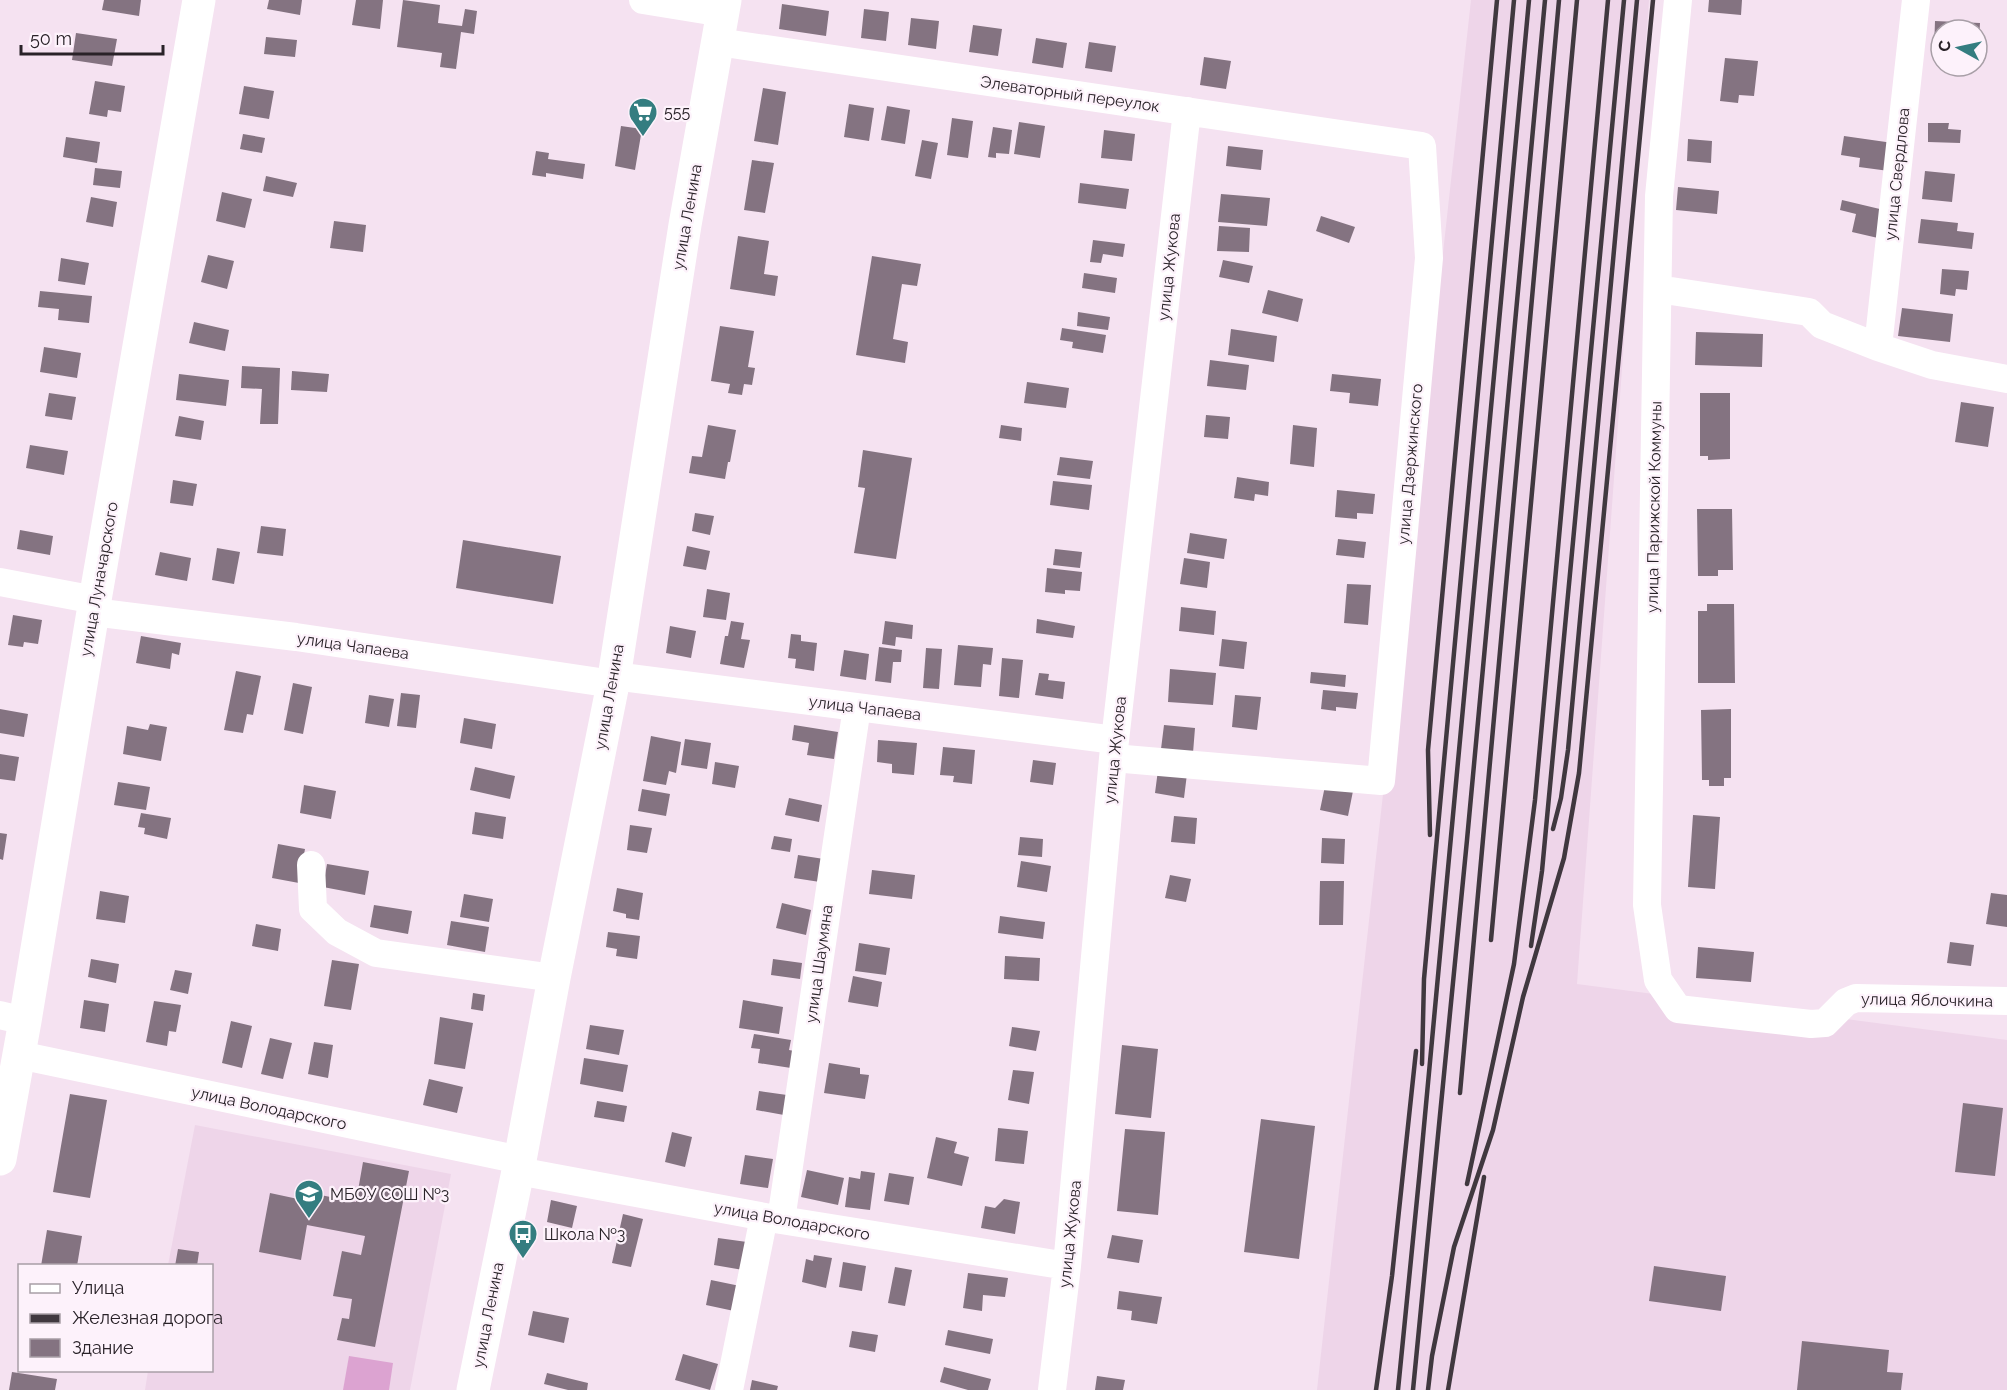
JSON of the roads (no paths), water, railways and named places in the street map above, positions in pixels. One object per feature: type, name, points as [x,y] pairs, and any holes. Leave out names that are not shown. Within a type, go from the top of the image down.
[{"type":"main road","name":"улица Луначарского","points":[[0,1159],[19,1055],[13,1018],[94,606],[199,0]]},
{"type":"main road","name":"улица Ленина","points":[[473,1390],[613,680],[683,237],[722,18]]},
{"type":"street","name":"Элеваторный переулок","points":[[643,0],[722,18],[1187,111],[1422,146]]},
{"type":"street","name":"улица Парижской Коммуны","points":[[1678,0],[1659,196],[1647,905],[1658,980],[1678,1009]]},
{"type":"street","name":"улица Свердлова","points":[[1878,347],[1916,0]]},
{"type":"street","name":"улица Жукова","points":[[1052,1390],[1067,1266],[1114,749],[1187,111]]},
{"type":"street","name":"улица Дзержинского","points":[[1381,781],[1429,258],[1422,146]]},
{"type":"street","points":[[1658,289],[1809,312],[1822,325],[1878,347],[1932,365],[2007,379]]},
{"type":"street","name":"улица Чапаева","points":[[0,582],[94,606],[296,637],[613,680],[857,707],[1114,749],[1381,781]]},
{"type":"street","name":"улица Шаумяна","points":[[729,1390],[773,1219],[857,707]]},
{"type":"street","points":[[311,865],[313,909],[338,932],[376,953],[554,978]]},
{"type":"street","name":"улица Яблочкина","points":[[1678,1009],[1811,1024],[1826,1023],[1846,1002],[1856,998],[2007,1001]]},
{"type":"street","name":"улица Володарского","points":[[19,1055],[519,1166],[773,1219],[1067,1266]]},
{"type":"railway","points":[[1430,835],[1428,750],[1497,0]]},
{"type":"railway","points":[[1422,1064],[1424,979],[1514,0]]},
{"type":"railway","points":[[1398,1390],[1529,0]]},
{"type":"railway","points":[[1413,1390],[1545,0]]},
{"type":"railway","points":[[1460,1093],[1559,0]]},
{"type":"railway","points":[[1491,940],[1577,0]]},
{"type":"railway","points":[[1467,1184],[1514,964],[1535,800],[1608,0]]},
{"type":"railway","points":[[1531,946],[1542,871],[1624,0]]},
{"type":"railway","points":[[1553,829],[1561,798],[1568,750],[1637,0]]},
{"type":"railway","points":[[1428,1390],[1432,1356],[1454,1247],[1493,1130],[1523,997],[1564,858],[1579,773],[1653,0]]},
{"type":"railway","points":[[1376,1390],[1392,1276],[1416,1051]]},
{"type":"railway","points":[[1448,1390],[1484,1177]]},
{"type":"place","name":"555","points":[[643,138]]},
{"type":"place","name":"МБОУ СОШ №3","points":[[309,1220]]},
{"type":"place","name":"Школа №3","points":[[523,1260]]}]
